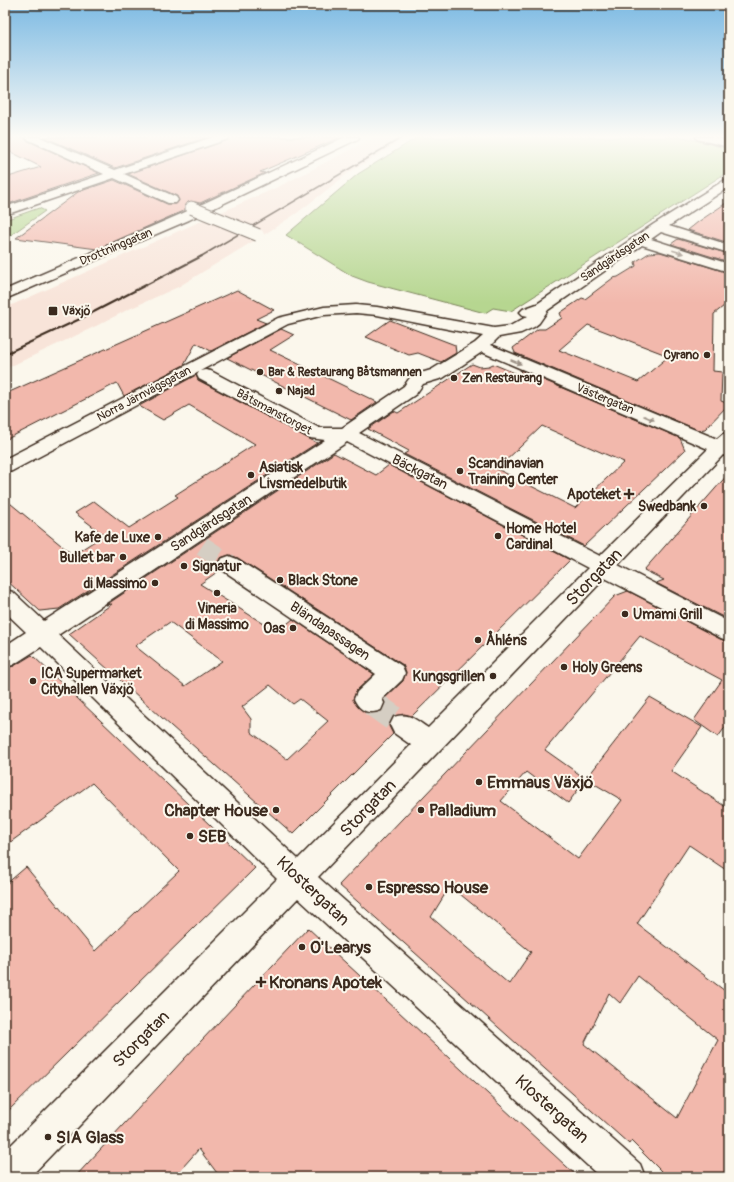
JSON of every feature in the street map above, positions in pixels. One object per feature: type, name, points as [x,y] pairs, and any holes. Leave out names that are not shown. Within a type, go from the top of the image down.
[{"type":"street","points":[[5,211],[66,192]]},
{"type":"street","points":[[154,192],[172,200]]},
{"type":"street","name":"Drottninggatan","points":[[5,295],[185,217],[237,192]]},
{"type":"street","name":"Sandgärdsgatan","points":[[5,658],[42,633],[195,542],[410,390],[417,380],[437,374],[481,346],[493,328],[509,332],[526,325],[540,314],[542,307],[659,227],[713,192]]},
{"type":"street","points":[[192,208],[258,235]]},
{"type":"street","points":[[659,227],[729,249]]},
{"type":"street","points":[[641,240],[729,268]]},
{"type":"street","name":"Norra Järnvägsgatan","points":[[5,467],[283,321],[324,311],[356,309],[493,328]]},
{"type":"street","name":"Västergatan","points":[[481,346],[726,446]]},
{"type":"street","name":"Båtsmanstorget","points":[[205,375],[316,434],[346,434]]},
{"type":"street","name":"Bäckgatan","points":[[346,434],[729,632]]},
{"type":"street","name":"Storgatan","points":[[5,1177],[604,567],[726,446]]},
{"type":"street","name":"Bländapassagen","points":[[229,564],[393,673],[366,699],[372,703]]},
{"type":"street","name":"Klostergatan","points":[[5,598],[298,879],[627,1177]]},
{"type":"street","points":[[403,725],[430,744]]},
{"type":"shaded area","points":[[266,192],[324,192],[297,213],[262,236],[178,287],[5,369],[5,308]]},
{"type":"green space","points":[[337,192],[696,192],[511,311],[493,308],[485,313],[368,282],[352,276],[286,235]]},
{"type":"green space","points":[[39,208],[45,211],[5,239],[5,220]]},
{"type":"building","points":[[5,192],[43,192],[5,205]]},
{"type":"building","points":[[78,192],[141,192],[167,204],[176,204],[179,201],[177,196],[168,192],[223,192],[200,203],[191,201],[188,202],[185,206],[185,210],[97,249],[16,238]]},
{"type":"building","points":[[729,201],[729,243],[688,230],[698,222]]},
{"type":"building","points":[[678,239],[729,254],[729,262],[671,244]]},
{"type":"building","points":[[660,252],[729,273],[729,302],[714,314],[713,371],[722,372],[721,401],[729,404],[705,429],[698,430],[515,353],[513,348],[538,329],[545,329],[562,318],[560,313],[582,298],[585,299],[613,278],[618,277],[636,266],[635,262],[649,253]],"holes":[[[588,325],[669,356],[638,382],[559,350]]]},
{"type":"building","points":[[237,290],[274,310],[256,319],[266,323],[211,351],[196,343],[184,365],[124,396],[117,383],[5,440],[5,394]]},
{"type":"building","points":[[390,320],[455,345],[456,353],[441,362],[418,353],[409,355],[366,337]]},
{"type":"building","points":[[281,329],[294,335],[270,350],[377,402],[351,420],[227,358]]},
{"type":"building","points":[[472,364],[480,367],[493,364],[522,376],[520,370],[680,438],[685,450],[584,546],[404,454],[409,451],[368,429],[394,411],[398,413]],"holes":[[[542,426],[624,462],[575,508],[497,469]]]},
{"type":"building","points":[[196,375],[198,380],[317,443],[59,609],[40,611],[5,579],[5,499],[73,555],[104,535],[75,513],[94,501],[129,528],[178,497],[175,495],[255,444],[189,405],[163,420],[139,406]]},
{"type":"building","points":[[334,453],[376,475],[389,465],[570,560],[412,716],[404,714],[393,716],[389,726],[393,734],[293,834],[69,634],[112,604],[106,605]],"holes":[[[230,555],[238,558],[403,665],[406,672],[403,681],[384,699],[385,704],[382,711],[372,714],[364,712],[353,700],[356,691],[374,674],[293,619],[277,632],[200,584],[220,570],[217,565],[220,558]],[[170,622],[222,661],[185,686],[135,646]],[[270,685],[293,704],[300,699],[328,721],[287,759],[251,732],[251,719],[242,707]]]},
{"type":"building","points":[[729,473],[729,620],[656,583],[664,580],[644,570]]},
{"type":"building","points":[[628,591],[720,639],[729,642],[729,722],[718,737],[694,720],[722,680],[640,636],[545,750],[586,779],[650,697],[702,727],[671,771],[729,809],[729,872],[689,845],[637,924],[729,994],[729,1177],[667,1177],[631,1141],[629,1144],[339,885],[615,596]],"holes":[[[526,772],[568,803],[586,779],[622,800],[578,859],[501,801]],[[450,886],[531,952],[509,984],[431,917]],[[638,976],[718,1040],[677,1118],[584,1044],[609,993],[620,1003]]]},
{"type":"building","points":[[32,655],[255,868],[5,1114],[5,885],[26,867],[95,951],[179,871],[92,783],[5,846],[5,668],[14,666]]},
{"type":"building","points":[[308,928],[578,1177],[220,1177],[199,1149],[174,1177],[75,1177]]},
{"type":"tunnel","points":[[202,546],[229,564]]},
{"type":"tunnel","points":[[372,703],[403,725]]},
{"type":"railway","points":[[200,257],[310,192]]},
{"type":"railway","points":[[5,354],[82,318],[202,256]]},
{"type":"place","name":"Växjö","points":[[53,311]]},
{"type":"place","name":"Cyrano","points":[[707,355]]},
{"type":"place","name":"Bar & Restaurang Båtsmannen","points":[[260,372]]},
{"type":"place","name":"Zen Restaurang","points":[[454,378]]},
{"type":"place","name":"Najad","points":[[279,391]]},
{"type":"place","name":"Scandinavian Training Center","points":[[460,471]]},
{"type":"place","name":"Asiatisk Livsmedelbutik","points":[[251,475]]},
{"type":"place","name":"Apoteket","points":[[629,494]]},
{"type":"place","name":"Swedbank","points":[[704,506]]},
{"type":"place","name":"Home Hotel Cardinal","points":[[498,536]]},
{"type":"place","name":"Kafe de Luxe","points":[[158,537]]},
{"type":"place","name":"Bullet bar","points":[[123,557]]},
{"type":"place","name":"Signatur","points":[[184,566]]},
{"type":"place","name":"Black Stone","points":[[280,580]]},
{"type":"place","name":"di Massimo","points":[[155,583]]},
{"type":"place","name":"Vineria di Massimo","points":[[217,593]]},
{"type":"place","name":"Umami Grill","points":[[625,614]]},
{"type":"place","name":"Oas","points":[[293,628]]},
{"type":"place","name":"Åhléns","points":[[478,640]]},
{"type":"place","name":"Holy Greens","points":[[564,667]]},
{"type":"place","name":"Kungsgrillen","points":[[493,676]]},
{"type":"place","name":"ICA Supermarket Cityhallen Växjö","points":[[33,681]]},
{"type":"place","name":"Emmaus Växjö","points":[[479,782]]},
{"type":"place","name":"Chapter House","points":[[276,810]]},
{"type":"place","name":"Palladium","points":[[421,810]]},
{"type":"place","name":"SEB","points":[[190,836]]},
{"type":"place","name":"Espresso House","points":[[369,887]]},
{"type":"place","name":"O'Learys","points":[[302,947]]},
{"type":"place","name":"Kronans Apotek","points":[[261,982]]},
{"type":"place","name":"SIA Glass","points":[[48,1137]]}]
